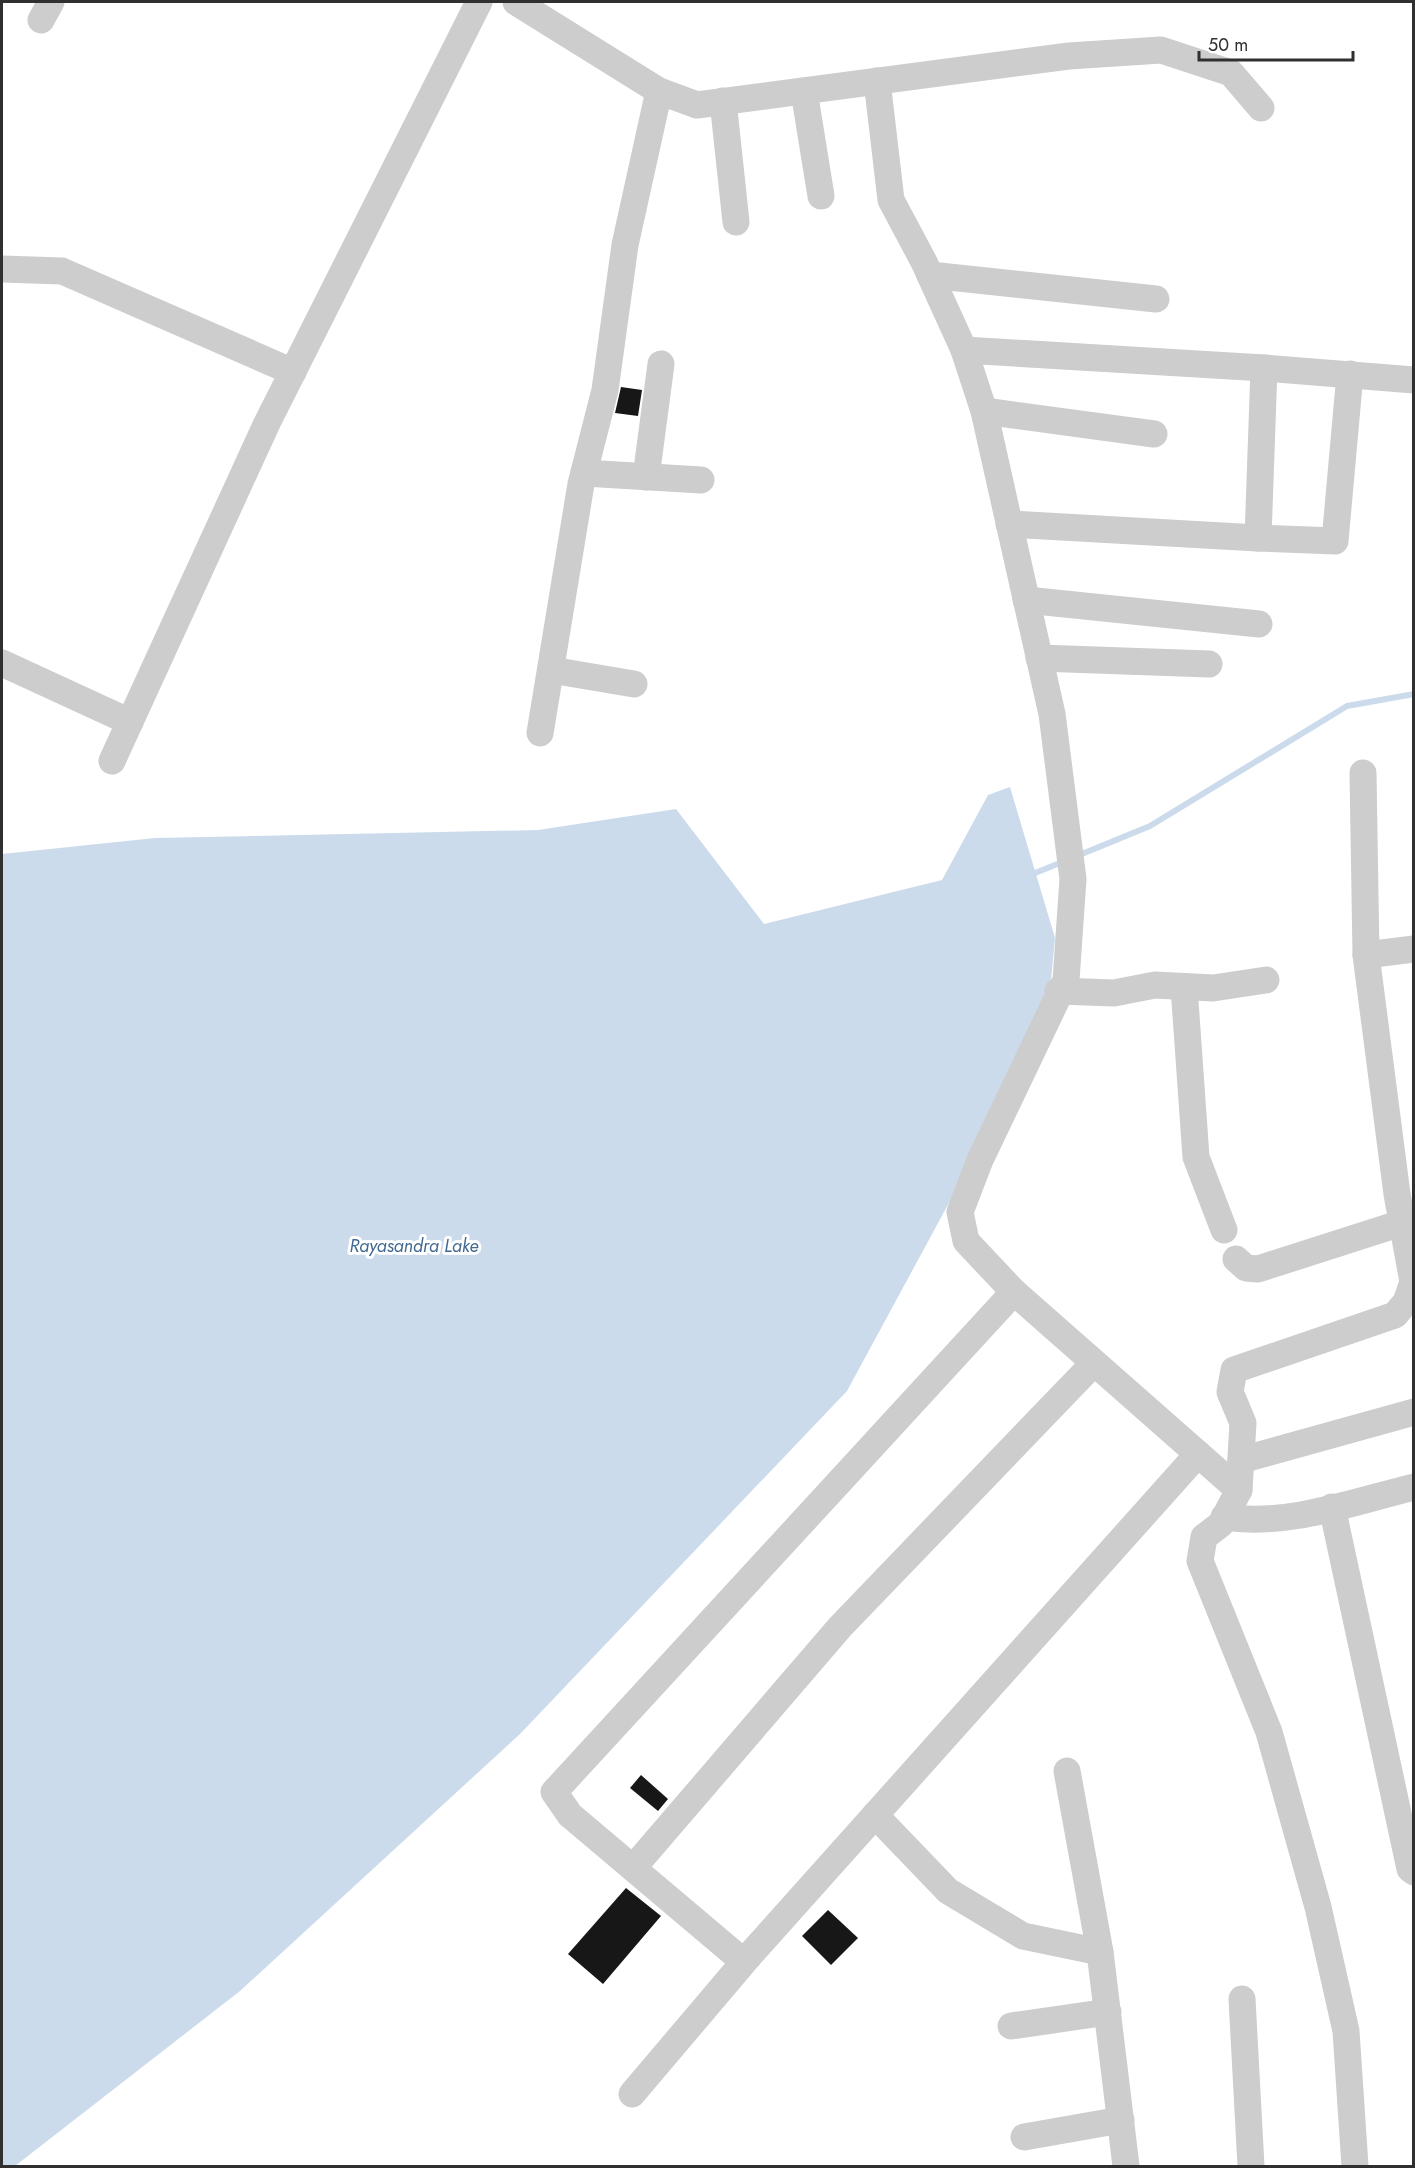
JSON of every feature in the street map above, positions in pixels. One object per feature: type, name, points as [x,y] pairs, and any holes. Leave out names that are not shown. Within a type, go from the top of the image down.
[{"type":"street","points":[[112,761],[293,372],[479,2]]},
{"type":"street","points":[[516,2],[659,91],[697,105],[1069,56],[1161,50],[1231,73],[1261,108]]},
{"type":"street","points":[[877,81],[891,200],[930,275],[964,351],[984,411],[1052,714],[1073,879],[1066,980],[1058,991],[980,1160],[960,1212],[966,1241],[1014,1292],[1239,1490]]},
{"type":"street","points":[[540,733],[584,473],[605,390],[625,245],[659,91]]},
{"type":"street","points":[[804,91],[821,196]]},
{"type":"street","points":[[723,101],[736,222]]},
{"type":"street","points":[[2,269],[62,271],[293,372]]},
{"type":"street","points":[[930,275],[1156,299]]},
{"type":"street","points":[[964,351],[1264,368],[1413,380]]},
{"type":"street","points":[[646,477],[661,364]]},
{"type":"street","points":[[1258,538],[1264,368]]},
{"type":"street","points":[[1009,524],[1335,541],[1350,374]]},
{"type":"street","points":[[984,411],[1154,434]]},
{"type":"street","points":[[584,473],[701,480]]},
{"type":"street","points":[[1026,600],[1259,624]]},
{"type":"street","points":[[1040,658],[1209,664]]},
{"type":"street","points":[[2,663],[130,722]]},
{"type":"street","points":[[551,670],[634,684]]},
{"type":"street","points":[[1356,2166],[1346,2031],[1318,1907],[1269,1732],[1200,1561],[1204,1537],[1221,1524],[1239,1490],[1243,1423],[1230,1392],[1234,1370],[1395,1315],[1406,1302],[1413,1284],[1408,1221],[1366,955],[1363,773]]},
{"type":"street","points":[[1366,955],[1413,949]]},
{"type":"street","points":[[1058,991],[1114,993],[1155,985],[1213,988],[1266,980]]},
{"type":"street","points":[[1184,987],[1196,1157],[1224,1230]]},
{"type":"street","points":[[1236,1259],[1246,1268],[1258,1269],[1408,1221]]},
{"type":"street","points":[[749,1956],[738,1957],[570,1815],[554,1792],[1014,1292]]},
{"type":"street","points":[[633,1868],[840,1627],[1094,1362]]},
{"type":"street","points":[[1241,1460],[1413,1412]]},
{"type":"street","points":[[632,2094],[749,1956],[1198,1454]]},
{"type":"street","points":[[1224,1517],[1250,1521],[1283,1519],[1413,1487]]},
{"type":"street","points":[[1332,1507],[1410,1869],[1413,1872]]},
{"type":"street","points":[[1067,1770],[1100,1952],[1126,2166]]},
{"type":"street","points":[[875,1815],[948,1891],[1023,1936],[1100,1952]]},
{"type":"street","points":[[1242,1999],[1251,2166]]},
{"type":"street","points":[[1011,2026],[1108,2012]]},
{"type":"street","points":[[1024,2137],[1120,2120]]},
{"type":"water","name":"Rayasandra Lake","points":[[1010,787],[1055,938],[1047,1022],[847,1391],[520,1734],[240,1991],[15,2166],[2,2166],[2,854],[155,838],[538,830],[676,809],[764,924],[942,880],[988,795]]},
{"type":"building","points":[[621,387],[642,390],[638,416],[615,413]]},
{"type":"building","points":[[641,1775],[668,1799],[658,1811],[630,1788]]},
{"type":"building","points":[[626,1888],[661,1916],[603,1984],[568,1954]]},
{"type":"building","points":[[828,1910],[858,1938],[831,1965],[802,1936]]},
{"type":"waterway","points":[[1077,856],[1150,826],[1347,706],[1414,694]]},
{"type":"waterway","points":[[1030,875],[1065,861]]}]
